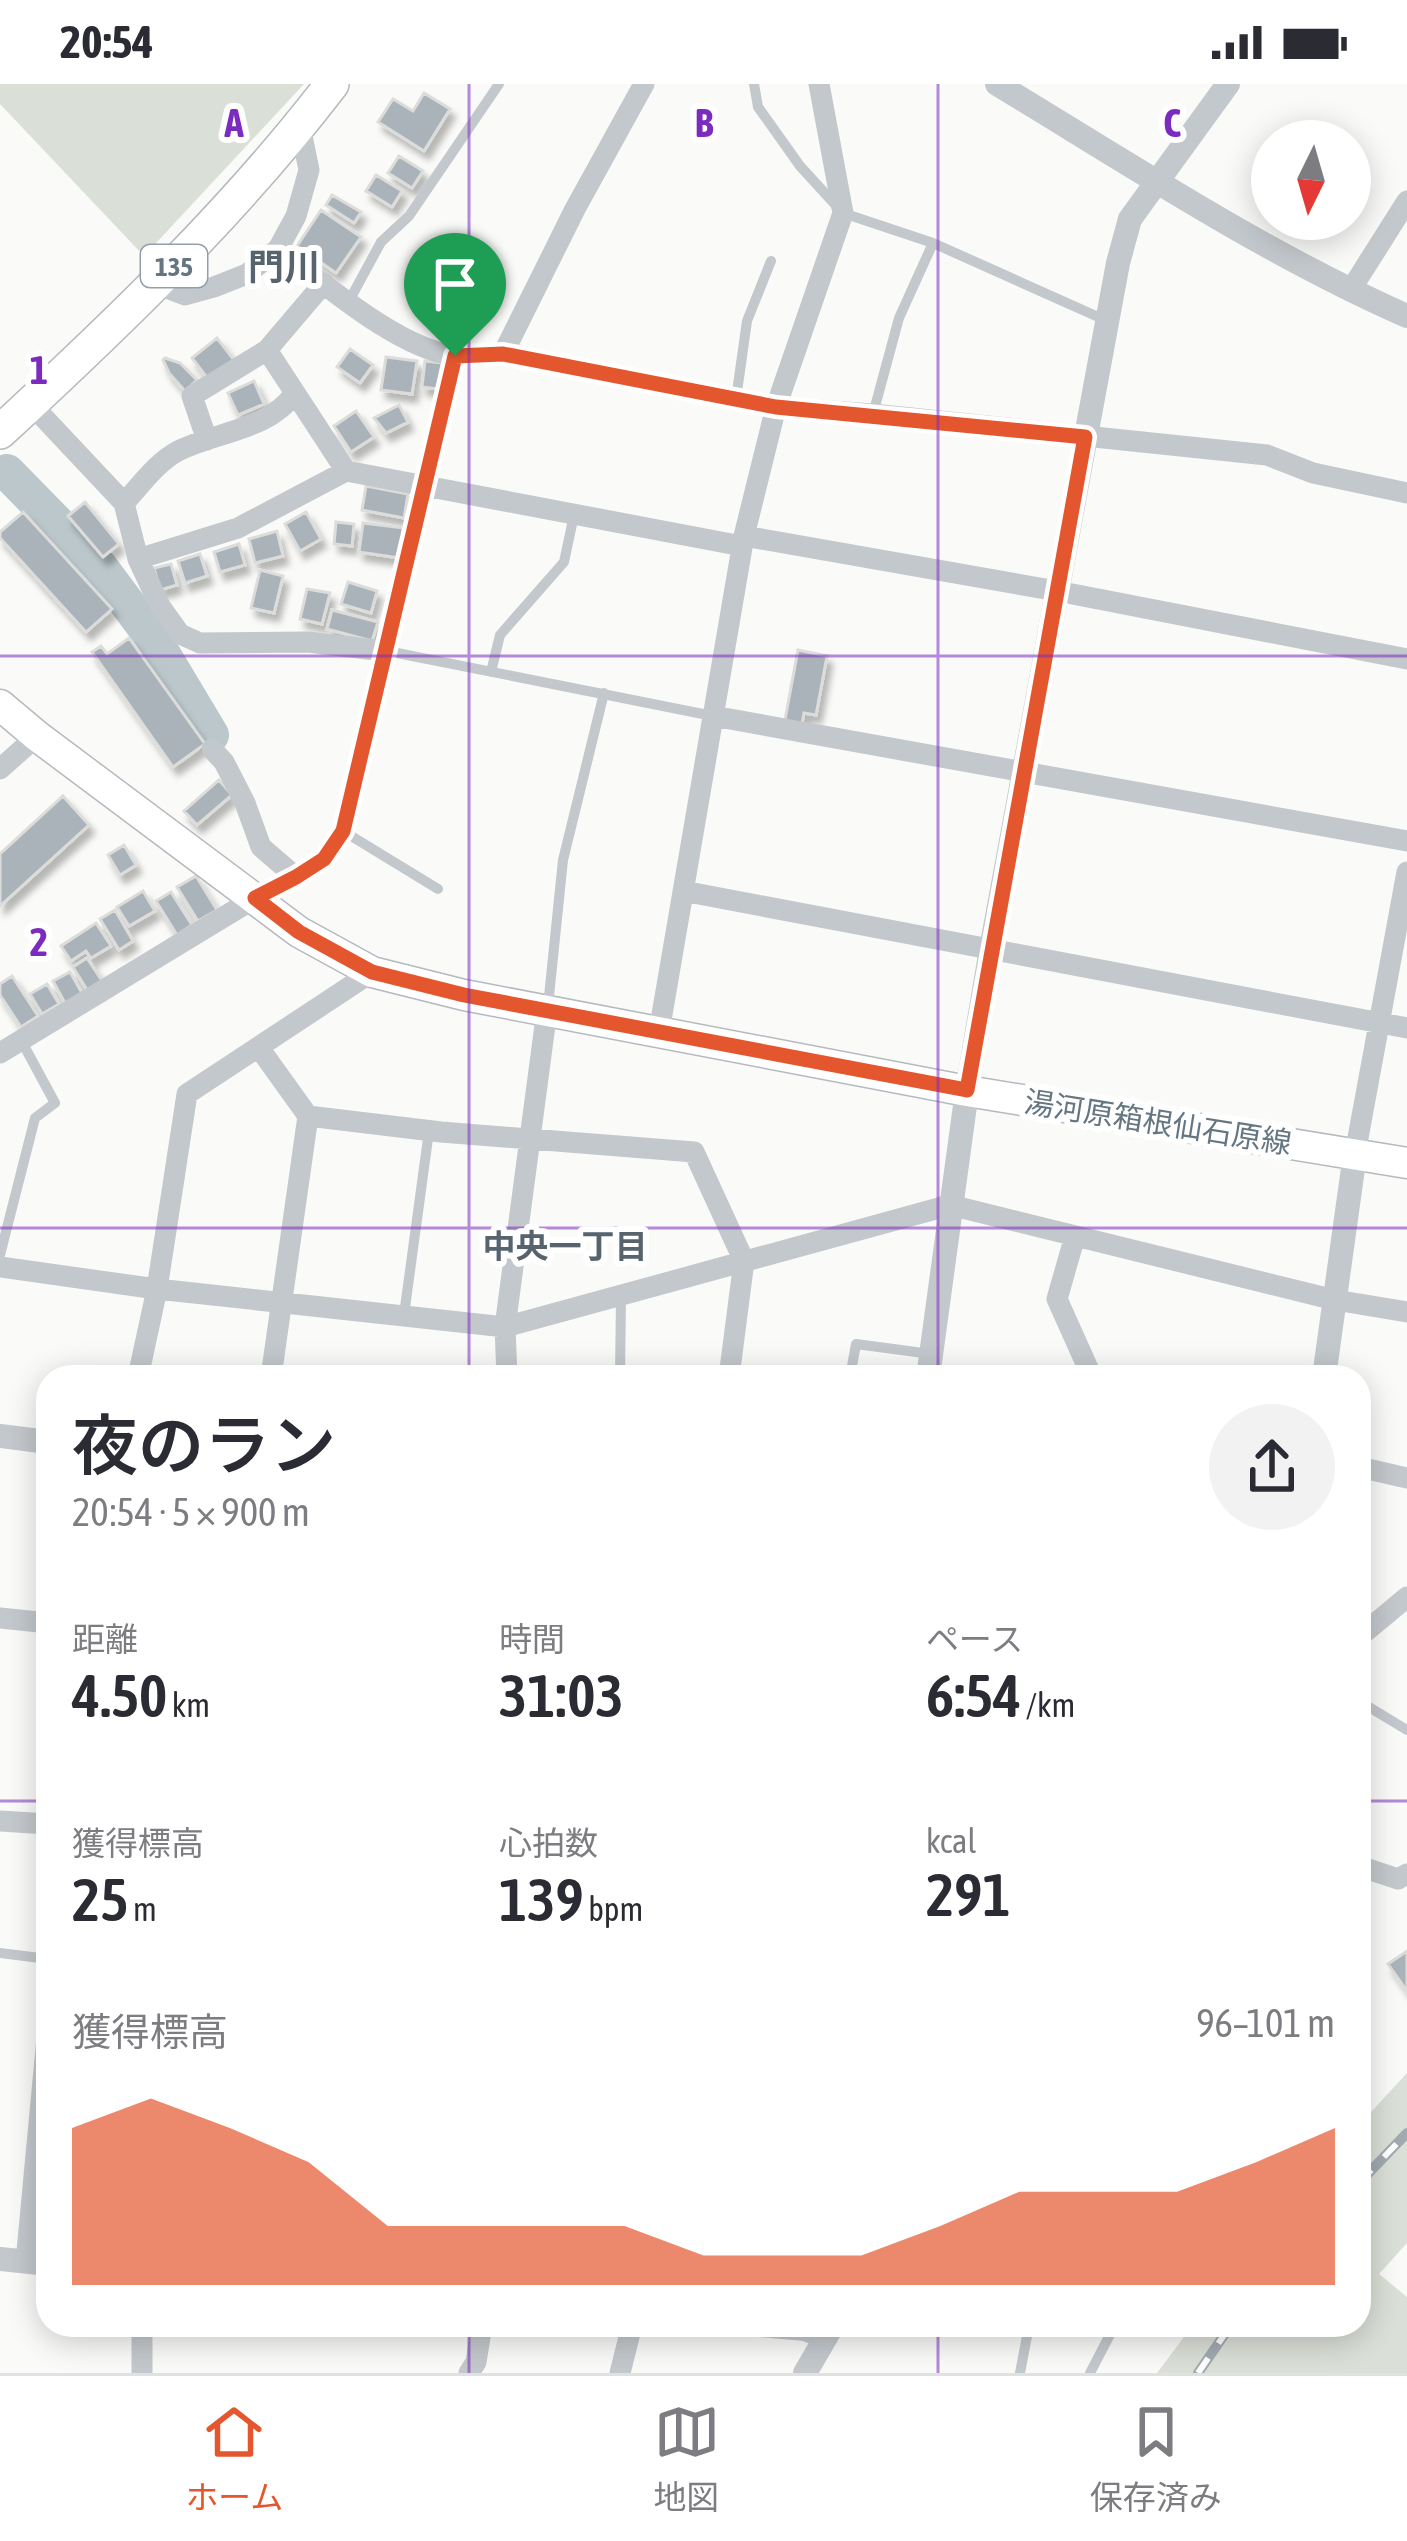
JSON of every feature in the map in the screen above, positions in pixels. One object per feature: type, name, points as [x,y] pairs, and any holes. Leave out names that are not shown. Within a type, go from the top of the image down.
[{"type":"highway","name":"135","points":[[0,433],[220,219],[332,84]]},
{"type":"main road","name":"湯河原箱根仙石原線","points":[[0,705],[299,932],[372,972],[464,995],[967,1090],[1407,1163]]},
{"type":"street","points":[[503,354],[575,208],[644,84]]},
{"type":"street","points":[[659,1032],[743,541],[776,407],[843,213],[819,84]]},
{"type":"street","points":[[997,84],[1350,291],[1407,316]]},
{"type":"street","points":[[929,1365],[967,1090],[1105,320],[1130,219],[1228,84]]},
{"type":"street","points":[[157,284],[185,295],[214,287],[247,274],[278,249],[296,216],[309,170],[300,126]]},
{"type":"street","points":[[1350,291],[1407,201]]},
{"type":"street","points":[[278,249],[380,326],[455,356],[503,354],[776,407],[1268,455],[1313,473],[1407,493]]},
{"type":"street","points":[[207,440],[191,396],[267,350],[324,283]]},
{"type":"street","points":[[267,350],[346,471]]},
{"type":"street","points":[[0,1053],[324,859],[343,831],[455,356]]},
{"type":"street","points":[[124,503],[176,452],[267,418],[294,394]]},
{"type":"street","points":[[31,404],[124,503],[138,560],[180,634],[200,643],[308,642],[384,651]]},
{"type":"street","points":[[138,560],[238,528],[346,471],[574,514],[1057,591],[1407,659]]},
{"type":"street","points":[[713,716],[1407,841]]},
{"type":"street","points":[[0,769],[37,736]]},
{"type":"street","points":[[212,749],[245,803],[261,847],[296,877]]},
{"type":"street","points":[[1326,1365],[1355,1154],[1407,872]]},
{"type":"street","points":[[683,891],[1407,1028]]},
{"type":"street","points":[[141,1365],[187,1094],[372,972]]},
{"type":"street","points":[[507,1365],[505,1328],[547,1010]]},
{"type":"street","points":[[260,1049],[308,1116],[273,1365]]},
{"type":"street","points":[[308,1116],[694,1151],[743,1261],[730,1365]]},
{"type":"street","points":[[0,1267],[505,1328],[950,1205],[1335,1300],[1407,1312]]},
{"type":"street","points":[[1075,1236],[1057,1299],[1087,1365]]},
{"type":"street","points":[[0,1436],[36,1440]]},
{"type":"street","points":[[1371,1470],[1407,1478]]},
{"type":"street","points":[[1371,1626],[1407,1597]]},
{"type":"street","points":[[0,1618],[36,1622]]},
{"type":"street","points":[[0,1821],[36,1823]]},
{"type":"street","points":[[1371,1870],[1398,1879],[1407,1874]]},
{"type":"street","points":[[24,2262],[36,2144]]},
{"type":"street","points":[[142,2337],[142,2373]]},
{"type":"street","points":[[469,2373],[480,2337]]},
{"type":"street","points":[[620,2373],[629,2337]]},
{"type":"street","points":[[805,2373],[815,2337]]},
{"type":"lane","points":[[349,301],[382,242],[409,216],[499,84]]},
{"type":"lane","points":[[754,84],[758,107],[800,166],[843,213],[933,243],[1105,320]]},
{"type":"lane","points":[[873,414],[899,318],[933,243]]},
{"type":"lane","points":[[736,399],[747,321],[770,261]]},
{"type":"lane","points":[[490,671],[500,634],[564,562],[574,514]]},
{"type":"lane","points":[[384,651],[713,716]]},
{"type":"lane","points":[[547,1010],[563,860],[604,693]]},
{"type":"lane","points":[[343,831],[438,889]]},
{"type":"lane","points":[[0,1255],[35,1118],[55,1103],[21,1040]]},
{"type":"lane","points":[[403,1318],[430,1130]]},
{"type":"lane","points":[[620,1365],[621,1298]]},
{"type":"lane","points":[[852,1365],[856,1344],[929,1365]]},
{"type":"lane","points":[[1371,1708],[1407,1730]]},
{"type":"lane","points":[[0,1953],[36,1958]]},
{"type":"lane","points":[[1020,2373],[1027,2337]]},
{"type":"lane","points":[[1090,2373],[1109,2337]]},
{"type":"shaded area","points":[[0,84],[304,84],[144,256],[0,104]]},
{"type":"shaded area","points":[[1407,2073],[1407,2243],[1379,2274],[1407,2297],[1407,2373],[1157,2373],[1184,2337],[1371,2337],[1371,2112]]},
{"type":"building","points":[[424,93],[450,109],[424,151],[378,122],[393,99],[413,111]]},
{"type":"building","points":[[399,156],[423,171],[412,188],[388,173]]},
{"type":"building","points":[[376,175],[402,191],[392,207],[366,191]]},
{"type":"building","points":[[332,195],[361,212],[354,223],[326,205]]},
{"type":"building","points":[[321,210],[361,237],[336,273],[297,246]]},
{"type":"building","points":[[217,338],[234,360],[208,379],[192,358]]},
{"type":"building","points":[[350,349],[373,365],[360,383],[337,367]]},
{"type":"building","points":[[386,357],[417,361],[412,394],[381,390]]},
{"type":"building","points":[[165,358],[180,363],[197,380],[185,391],[169,373]]},
{"type":"building","points":[[425,361],[442,363],[438,389],[422,387]]},
{"type":"building","points":[[254,381],[264,404],[238,415],[228,393]]},
{"type":"building","points":[[399,405],[408,422],[386,433],[374,418]]},
{"type":"building","points":[[356,411],[374,437],[351,452],[334,426]]},
{"type":"building","points":[[366,486],[408,494],[404,518],[362,510]]},
{"type":"building","points":[[85,502],[119,544],[103,557],[68,516]]},
{"type":"building","points":[[23,512],[112,609],[86,632],[0,538],[0,532]]},
{"type":"building","points":[[306,512],[321,539],[300,551],[285,524]]},
{"type":"building","points":[[336,522],[354,524],[352,546],[334,544]]},
{"type":"building","points":[[363,523],[404,528],[400,558],[359,552]]},
{"type":"building","points":[[277,531],[283,556],[255,563],[249,539]]},
{"type":"building","points":[[239,544],[245,565],[220,572],[214,552]]},
{"type":"building","points":[[200,554],[207,576],[185,583],[178,561]]},
{"type":"building","points":[[171,564],[177,585],[160,590],[154,568]]},
{"type":"building","points":[[260,570],[283,576],[274,613],[251,608]]},
{"type":"building","points":[[348,582],[377,591],[371,613],[341,604]]},
{"type":"building","points":[[307,589],[330,593],[322,624],[300,619]]},
{"type":"building","points":[[332,610],[378,622],[372,641],[327,629]]},
{"type":"building","points":[[129,638],[205,744],[173,767],[92,652],[101,646],[107,654]]},
{"type":"building","points":[[798,650],[827,656],[816,715],[804,713],[801,728],[784,725]]},
{"type":"building","points":[[219,780],[232,795],[197,825],[184,811]]},
{"type":"building","points":[[63,796],[89,825],[0,906],[0,854]]},
{"type":"building","points":[[124,845],[136,865],[120,875],[108,855]]},
{"type":"building","points":[[196,876],[217,910],[198,921],[177,887]]},
{"type":"building","points":[[143,891],[155,911],[129,926],[117,907]]},
{"type":"building","points":[[171,892],[192,925],[177,935],[156,901]]},
{"type":"building","points":[[115,910],[133,941],[119,950],[100,919]]},
{"type":"building","points":[[96,923],[111,946],[91,958],[86,951],[71,961],[61,946]]},
{"type":"building","points":[[87,958],[104,984],[89,993],[73,967]]},
{"type":"building","points":[[70,972],[82,993],[65,1003],[53,981]]},
{"type":"building","points":[[12,976],[38,1016],[21,1027],[0,995],[0,984]]},
{"type":"building","points":[[47,984],[59,1004],[42,1014],[30,994]]},
{"type":"building","points":[[1407,1951],[1407,1991],[1388,1964]]},
{"type":"waterway","points":[[7,472],[100,567],[153,638],[211,735]]},
{"type":"railway","points":[[1371,2170],[1407,2133]]},
{"type":"railway","points":[[1198,2373],[1223,2337]]},
{"type":"district","name":"門川","points":[[284,267]]},
{"type":"district","name":"中央一丁目","points":[[565,1246]]},
{"type":"route","points":[[503,354],[776,407],[1085,437],[967,1090],[464,995],[372,972],[299,932],[255,898],[324,859],[343,831],[455,356],[503,354]]}]
